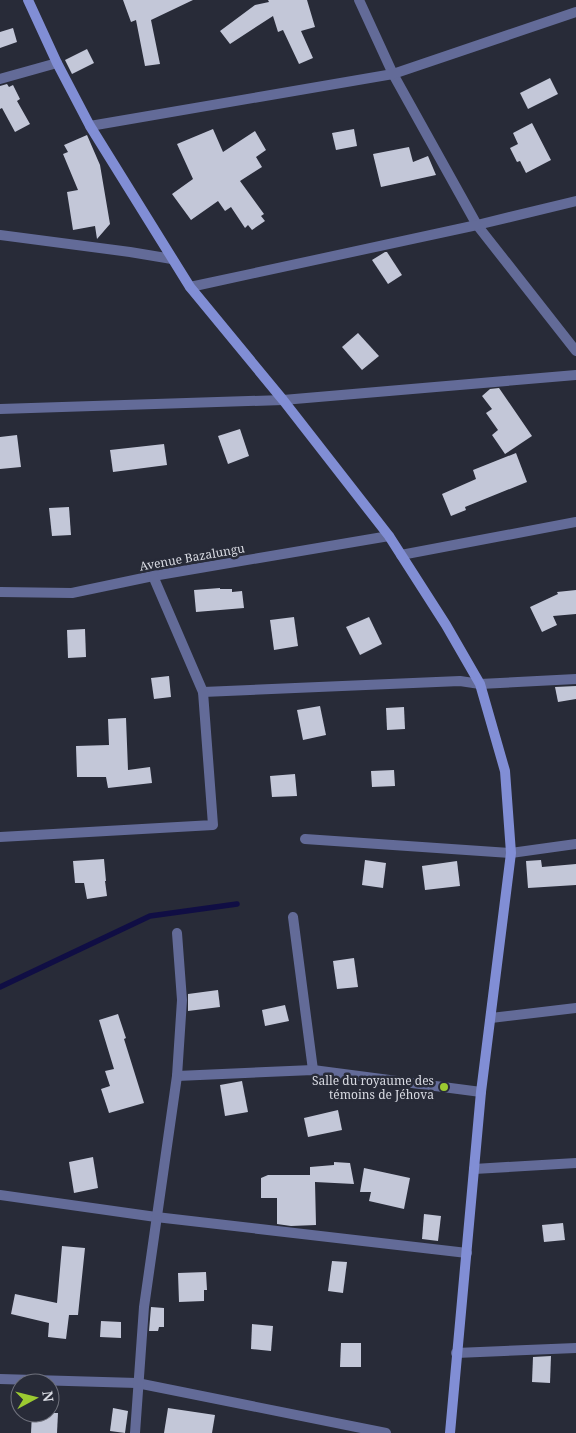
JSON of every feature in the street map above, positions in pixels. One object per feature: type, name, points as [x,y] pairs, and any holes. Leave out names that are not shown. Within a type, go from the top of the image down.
[{"type":"street","points":[[28,0],[57,63],[90,126],[190,287],[283,400],[389,536],[446,625],[480,684],[505,771],[511,853],[481,1092],[450,1433]]},
{"type":"street","points":[[359,0],[393,74],[477,225],[576,351]]},
{"type":"street","points":[[90,126],[393,74],[576,12]]},
{"type":"street","points":[[0,79],[57,63]]},
{"type":"street","points":[[190,287],[477,225],[576,201]]},
{"type":"street","points":[[0,235],[172,259]]},
{"type":"street","points":[[0,409],[283,400],[576,375]]},
{"type":"street","points":[[401,555],[576,522]]},
{"type":"street","name":"Avenue Bazalungu","points":[[0,592],[72,593],[153,576],[389,536]]},
{"type":"street","points":[[0,837],[213,826],[203,692],[153,576]]},
{"type":"street","points":[[203,692],[460,681],[480,684],[576,679]]},
{"type":"street","points":[[305,839],[511,853],[576,844]]},
{"type":"street","points":[[293,917],[313,1070]]},
{"type":"street","points":[[135,1433],[144,1307],[177,1076],[182,1000],[177,933]]},
{"type":"street","points":[[491,1018],[576,1008]]},
{"type":"street","points":[[177,1076],[313,1070],[481,1092]]},
{"type":"street","points":[[474,1169],[576,1163]]},
{"type":"street","points":[[0,1195],[156,1217],[467,1253]]},
{"type":"street","points":[[456,1353],[576,1348]]},
{"type":"street","points":[[0,1379],[138,1383],[386,1433]]},
{"type":"building","points":[[123,0],[193,0],[151,20],[160,64],[145,66],[136,20],[131,22]]},
{"type":"building","points":[[268,0],[307,0],[315,27],[301,31],[313,58],[299,64],[283,30],[278,32],[273,16],[230,44],[220,31],[255,5],[269,2]]},
{"type":"building","points":[[13,28],[17,42],[0,48],[0,32]]},
{"type":"building","points":[[87,49],[94,63],[72,74],[65,60]]},
{"type":"building","points":[[550,78],[558,94],[528,109],[520,93]]},
{"type":"building","points":[[7,84],[9,87],[13,85],[20,99],[17,101],[30,124],[15,132],[2,108],[0,109],[0,86]]},
{"type":"building","points":[[532,123],[551,160],[526,173],[520,161],[517,162],[510,148],[518,144],[513,133]]},
{"type":"building","points":[[213,129],[223,152],[255,131],[266,150],[256,157],[262,167],[240,181],[264,214],[261,216],[265,221],[252,230],[248,225],[245,228],[231,207],[225,211],[218,201],[191,220],[172,194],[193,179],[177,144]]},
{"type":"building","points":[[354,129],[357,146],[336,150],[332,133]]},
{"type":"building","points":[[87,135],[100,165],[110,224],[97,239],[95,226],[73,230],[67,192],[78,190],[63,154],[68,152],[64,145]]},
{"type":"building","points":[[409,147],[413,162],[428,156],[436,175],[381,187],[373,154]]},
{"type":"building","points":[[387,252],[402,275],[388,284],[372,260]]},
{"type":"building","points":[[358,333],[379,356],[362,370],[342,347]]},
{"type":"building","points":[[499,388],[532,436],[505,454],[492,435],[498,430],[486,413],[492,409],[482,396],[490,389]]},
{"type":"building","points":[[240,429],[249,456],[228,464],[218,436]]},
{"type":"building","points":[[17,435],[21,467],[0,469],[0,437]]},
{"type":"building","points":[[164,444],[167,465],[113,472],[110,450]]},
{"type":"building","points":[[516,453],[527,482],[465,507],[466,510],[451,516],[442,494],[476,479],[473,470]]},
{"type":"building","points":[[69,507],[71,535],[52,536],[49,508]]},
{"type":"building","points":[[232,589],[232,592],[242,591],[244,608],[196,612],[194,590]]},
{"type":"building","points":[[576,590],[576,614],[553,616],[557,625],[542,632],[530,607],[558,594],[557,592]]},
{"type":"building","points":[[294,617],[298,646],[274,650],[270,620]]},
{"type":"building","points":[[369,617],[382,644],[360,655],[346,627]]},
{"type":"building","points":[[85,629],[86,657],[68,658],[67,630]]},
{"type":"building","points":[[169,676],[171,697],[154,699],[151,678]]},
{"type":"building","points":[[576,686],[576,699],[558,702],[555,687]]},
{"type":"building","points":[[320,706],[326,735],[303,740],[297,710]]},
{"type":"building","points":[[404,707],[405,729],[387,730],[386,708]]},
{"type":"building","points":[[126,718],[128,770],[150,767],[152,783],[108,788],[106,777],[77,777],[76,746],[109,745],[108,719]]},
{"type":"building","points":[[394,770],[395,786],[372,787],[371,771]]},
{"type":"building","points":[[295,774],[297,796],[272,797],[270,776]]},
{"type":"building","points":[[104,859],[107,896],[87,899],[84,883],[75,883],[73,861]]},
{"type":"building","points":[[365,860],[386,863],[383,888],[362,885]]},
{"type":"building","points":[[541,860],[542,867],[576,864],[576,885],[528,888],[526,861]]},
{"type":"building","points":[[457,861],[460,886],[425,890],[422,866]]},
{"type":"building","points":[[354,958],[358,987],[337,989],[333,961]]},
{"type":"building","points":[[218,990],[220,1007],[188,1011],[188,994]]},
{"type":"building","points":[[285,1005],[289,1021],[265,1026],[262,1010]]},
{"type":"building","points":[[118,1014],[144,1103],[109,1113],[101,1089],[110,1086],[105,1071],[114,1069],[99,1020]]},
{"type":"building","points":[[242,1081],[248,1112],[225,1116],[220,1085]]},
{"type":"building","points":[[338,1110],[342,1130],[308,1137],[304,1118]]},
{"type":"building","points":[[93,1157],[98,1188],[74,1193],[69,1162]]},
{"type":"building","points":[[334,1162],[350,1163],[354,1184],[315,1182],[316,1225],[291,1226],[277,1224],[277,1198],[261,1198],[261,1178],[268,1175],[310,1175],[310,1167],[334,1165]]},
{"type":"building","points":[[364,1168],[410,1178],[404,1209],[369,1201],[371,1192],[360,1192]]},
{"type":"building","points":[[424,1214],[441,1216],[438,1241],[422,1239]]},
{"type":"building","points":[[563,1223],[565,1240],[544,1242],[542,1225]]},
{"type":"building","points":[[62,1246],[85,1248],[78,1315],[69,1315],[66,1339],[48,1337],[49,1323],[11,1314],[15,1294],[57,1303]]},
{"type":"building","points":[[332,1261],[347,1262],[343,1293],[328,1291]]},
{"type":"building","points":[[206,1272],[207,1290],[204,1290],[204,1301],[179,1302],[178,1273]]},
{"type":"building","points":[[151,1307],[164,1308],[164,1327],[159,1327],[158,1331],[149,1331]]},
{"type":"building","points":[[101,1321],[121,1322],[121,1338],[100,1337]]},
{"type":"building","points":[[252,1324],[273,1326],[271,1351],[251,1349]]},
{"type":"building","points":[[341,1343],[361,1343],[361,1367],[340,1367]]},
{"type":"building","points":[[551,1356],[550,1383],[532,1382],[533,1357]]},
{"type":"building","points":[[113,1408],[128,1411],[125,1433],[110,1431]]},
{"type":"building","points":[[168,1408],[215,1415],[212,1433],[164,1433]]},
{"type":"building","points":[[32,1423],[58,1423],[57,1433],[31,1433]]},
{"type":"waterway","points":[[0,987],[150,916],[237,904]]},
{"type":"place","name":"Salle du royaume des témoins de Jéhova","points":[[444,1087]]}]
